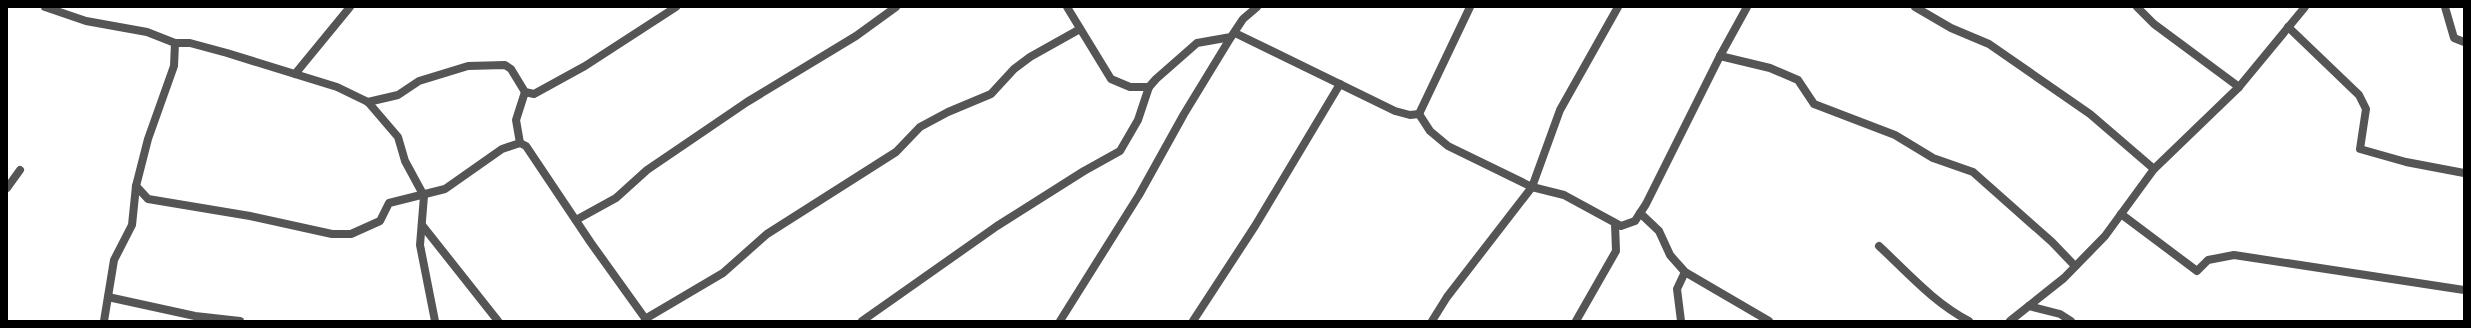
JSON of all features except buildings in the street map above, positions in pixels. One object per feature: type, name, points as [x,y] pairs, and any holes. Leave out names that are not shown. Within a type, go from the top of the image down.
[{"type":"street","points":[[45,7],[86,21],[147,32],[175,43],[190,43],[337,87],[368,102],[398,137],[405,161],[424,196],[420,245],[435,321]]},
{"type":"street","points":[[295,74],[350,7]]},
{"type":"street","points":[[368,102],[398,95],[419,82],[468,66],[505,66],[511,69],[525,92],[534,94],[585,66],[676,7]]},
{"type":"street","points":[[576,220],[616,198],[647,170],[747,102],[856,36],[896,7]]},
{"type":"street","points":[[1067,7],[1111,79],[1130,87],[1149,87]]},
{"type":"street","points":[[1060,321],[1139,195],[1233,35],[1243,20],[1257,7]]},
{"type":"street","points":[[1419,114],[1470,7]]},
{"type":"street","points":[[1432,321],[1447,297],[1532,187],[1560,110],[1618,7]]},
{"type":"street","points":[[1419,114],[1430,131],[1448,146],[1532,187],[1564,195],[1615,224],[1628,225],[1635,221],[1664,171],[1720,56],[1747,7]]},
{"type":"street","points":[[1915,7],[1952,28],[1989,44],[2090,114],[2154,169]]},
{"type":"street","points":[[2137,7],[2154,24],[2238,87]]},
{"type":"street","points":[[2010,321],[2064,278],[2105,236],[2154,169],[2238,87],[2305,7]]},
{"type":"street","points":[[2445,7],[2454,38],[2464,42]]},
{"type":"street","points":[[2288,27],[2359,95],[2366,109],[2360,149],[2406,162],[2464,173]]},
{"type":"street","points":[[136,186],[148,199],[351,234],[380,221],[389,204],[402,199],[424,196],[445,189],[502,149],[520,143],[526,146],[646,320],[723,273],[767,234],[896,152],[920,127],[948,112],[991,94],[1014,69],[1030,57],[1080,29]]},
{"type":"street","points":[[862,321],[997,226],[1084,171],[1120,151],[1138,120],[1149,87],[1197,42],[1233,35],[1395,110],[1410,115],[1419,114]]},
{"type":"street","points":[[104,321],[114,260],[132,225],[136,186],[148,138],[174,66],[175,43]]},
{"type":"street","points":[[1720,56],[1770,68],[1798,80],[1814,104],[1895,135],[1932,158],[1973,172],[2052,242],[2075,266]]},
{"type":"street","points":[[1193,321],[1255,226],[1340,84]]},
{"type":"street","points":[[520,143],[516,120],[525,92]]},
{"type":"street","points":[[7,188],[20,170]]},
{"type":"street","points":[[1640,213],[1659,231],[1670,255],[1685,272],[1769,321]]},
{"type":"street","points":[[2121,214],[2197,271],[2208,260],[2234,255],[2464,290]]},
{"type":"street","points":[[1576,321],[1616,251],[1615,224]]},
{"type":"street","points":[[422,225],[498,321]]},
{"type":"street","points":[[1879,246],[1919,284],[1955,314],[1969,321]]},
{"type":"street","points":[[1681,321],[1677,289],[1685,272]]},
{"type":"street","points":[[108,297],[195,316],[240,321]]},
{"type":"street","points":[[2029,306],[2060,314],[2071,321]]}]
